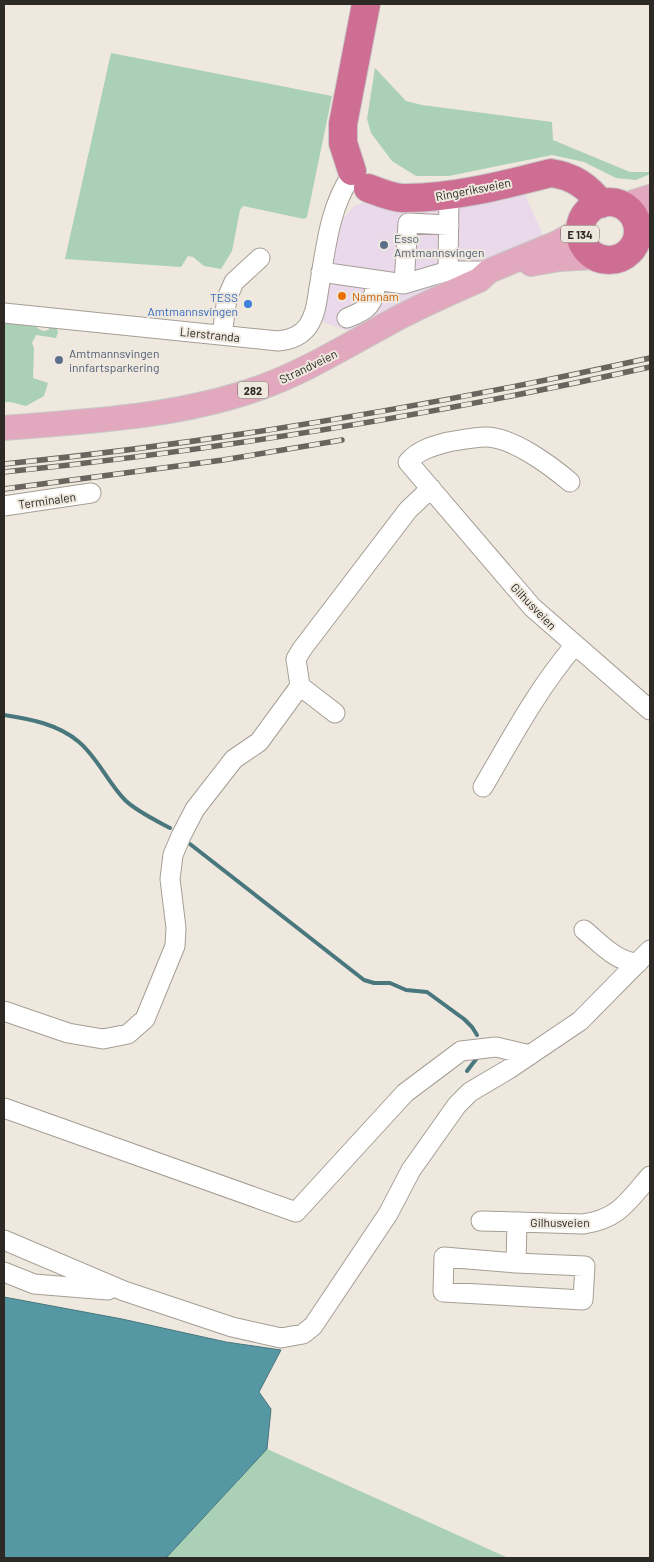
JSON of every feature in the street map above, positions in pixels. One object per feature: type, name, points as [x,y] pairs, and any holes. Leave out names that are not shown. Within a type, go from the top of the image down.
[{"type":"highway","points":[[363,177],[345,151],[343,136],[366,4]]},
{"type":"highway","name":"Ringeriksveien","points":[[363,177],[413,197],[429,197],[449,195],[551,173],[573,178],[590,190],[596,215]]},
{"type":"highway","name":"E 134","points":[[631,213],[642,238],[614,260],[595,257],[584,246],[596,215],[631,213]]},
{"type":"main road","name":"282","points":[[596,215],[650,197]]},
{"type":"main road","name":"Strandveien","points":[[4,428],[137,415],[197,406],[262,387],[310,367],[401,316],[557,242],[596,215]]},
{"type":"main road","name":"Strandveien","points":[[484,276],[494,278],[542,261],[595,257]]},
{"type":"street","name":"Lierstranda","points":[[4,313],[278,341],[295,337],[304,331],[314,316],[326,241],[331,224],[363,177]]},
{"type":"street","points":[[448,271],[449,195]]},
{"type":"street","points":[[404,284],[408,223],[449,225]]},
{"type":"street","points":[[222,335],[227,298],[234,282],[260,258]]},
{"type":"street","points":[[321,272],[404,284],[448,271],[484,276]]},
{"type":"street","points":[[348,318],[360,313],[372,303],[376,280]]},
{"type":"street","name":"Gilhusveien","points":[[570,482],[541,460],[503,440],[488,437],[454,441],[431,447],[420,452],[408,462],[532,607],[650,710]]},
{"type":"street","points":[[335,713],[323,706],[300,686],[296,659],[408,510],[431,488]]},
{"type":"street","name":"Terminalen","points":[[4,506],[91,493]]},
{"type":"street","points":[[483,787],[538,693],[556,670],[561,660],[575,645]]},
{"type":"street","points":[[4,1011],[68,1033],[103,1039],[128,1034],[145,1019],[175,946],[176,928],[170,879],[173,855],[180,836],[195,809],[234,759],[259,742],[300,686]]},
{"type":"street","points":[[584,930],[625,962],[644,957]]},
{"type":"street","points":[[4,1240],[124,1291],[232,1327],[281,1338],[304,1334],[313,1326],[372,1238],[388,1214],[411,1170],[457,1105],[470,1092],[580,1022],[644,957]]},
{"type":"street","points":[[4,1108],[296,1212],[405,1093],[461,1051],[496,1046],[530,1055]]},
{"type":"street","name":"Gilhusveien","points":[[480,1221],[583,1224],[607,1218],[622,1208],[650,1176]]},
{"type":"street","points":[[516,1222],[516,1263]]},
{"type":"street","points":[[444,1257],[516,1263],[585,1266],[583,1300],[443,1292],[444,1257]]},
{"type":"street","points":[[4,1272],[34,1284],[124,1291]]},
{"type":"shaded area","points":[[523,190],[544,238],[352,332],[322,322],[332,249],[337,231],[344,218],[354,206],[370,200]]},
{"type":"green space","points":[[111,53],[332,96],[307,217],[304,219],[243,206],[240,210],[232,251],[221,269],[204,266],[193,257],[188,256],[181,267],[65,259]]},
{"type":"green space","points":[[375,68],[406,101],[422,105],[552,122],[553,140],[630,172],[650,172],[650,174],[636,180],[616,178],[584,162],[552,155],[449,176],[416,176],[392,161],[371,133],[367,119]]},
{"type":"green space","points":[[4,321],[36,324],[37,328],[43,331],[49,330],[48,325],[56,327],[58,332],[56,338],[36,335],[32,343],[34,348],[33,378],[48,383],[44,396],[26,406],[4,402]]},
{"type":"green space","points":[[267,1449],[506,1557],[166,1558]]},
{"type":"water","points":[[4,1297],[122,1319],[226,1342],[281,1350],[259,1392],[271,1409],[267,1449],[166,1558],[4,1558]]},
{"type":"waterway","points":[[4,715],[43,723],[71,736],[92,755],[125,800],[141,812],[170,828]]},
{"type":"waterway","points":[[190,844],[364,980],[374,983],[390,983],[406,990],[427,992],[464,1019],[477,1035]]},
{"type":"waterway","points":[[467,1071],[477,1058]]},
{"type":"railway","points":[[4,464],[167,445],[329,420],[490,391],[650,358]]},
{"type":"railway","points":[[4,472],[167,453],[329,429],[490,400],[650,367]]},
{"type":"railway","points":[[4,489],[223,460],[342,440]]},
{"type":"place","name":"Esso Amtmannsvingen","points":[[384,245]]},
{"type":"place","name":"Namnam","points":[[342,296]]},
{"type":"place","name":"TESS Amtmannsvingen","points":[[248,304]]},
{"type":"place","name":"Amtmannsvingen innfartsparkering","points":[[59,360]]}]
